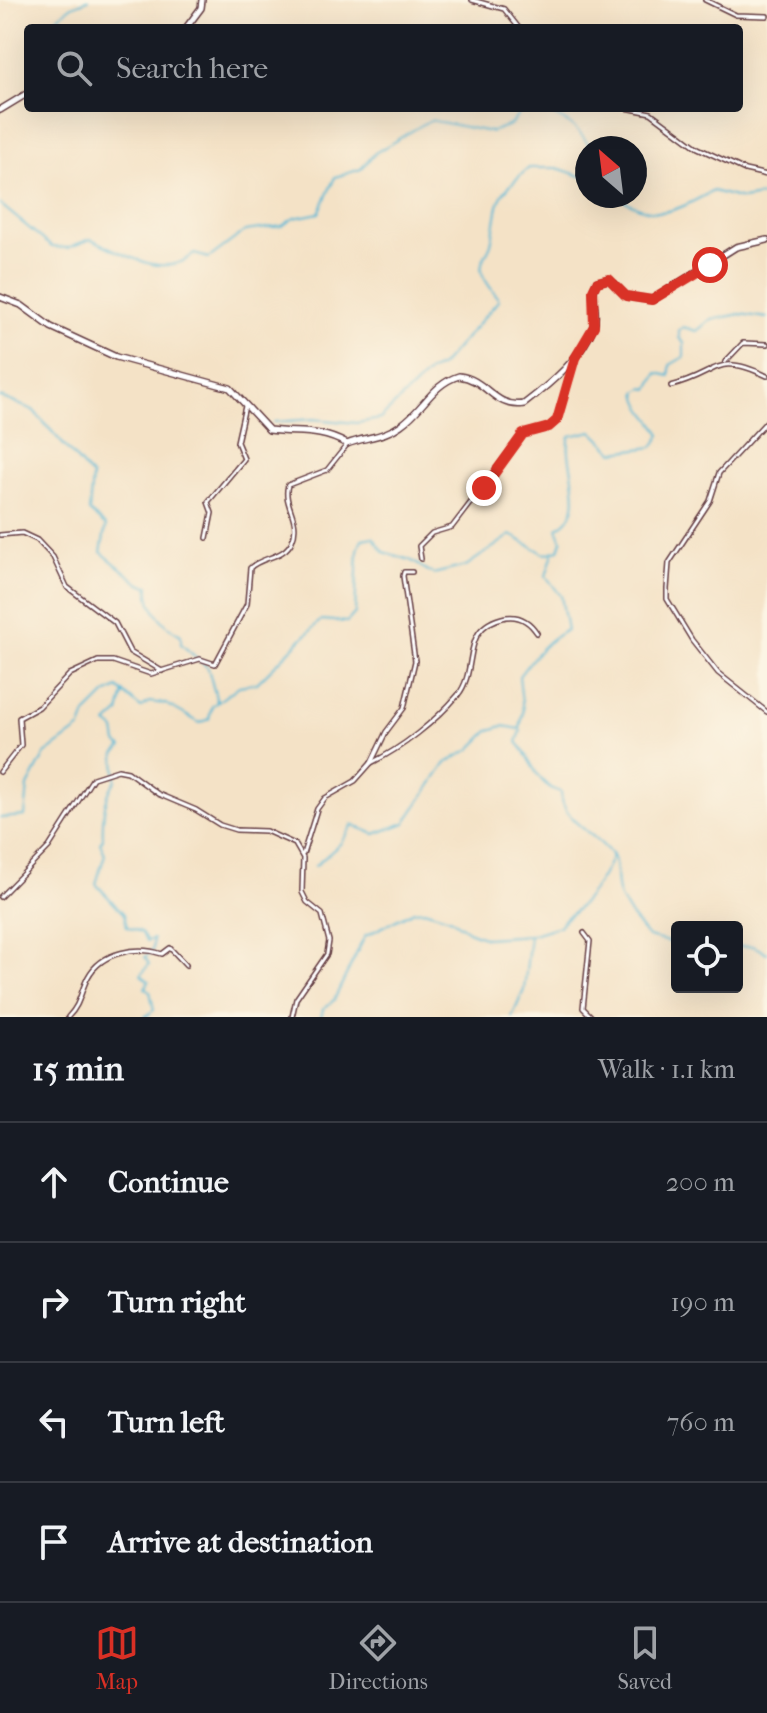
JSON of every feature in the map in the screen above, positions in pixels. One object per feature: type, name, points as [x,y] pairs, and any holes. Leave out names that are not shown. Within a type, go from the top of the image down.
[{"type":"street","points":[[189,24],[201,8],[202,0]]},
{"type":"street","points":[[472,0],[504,9],[516,24]]},
{"type":"street","points":[[705,0],[736,15],[767,16]]},
{"type":"street","points":[[0,110],[24,95]]},
{"type":"street","points":[[646,112],[698,148],[745,170],[767,175]]},
{"type":"street","points":[[421,559],[419,546],[432,533],[452,527],[523,434],[549,427],[557,420],[575,358],[594,326],[593,290],[597,282],[609,279],[626,296],[652,300],[736,247],[767,240]]},
{"type":"street","points":[[0,297],[21,305],[51,327],[115,357],[163,373],[226,386],[269,430],[307,430],[331,435],[347,444]]},
{"type":"street","points":[[725,363],[740,344],[767,344]]},
{"type":"street","points":[[0,772],[21,745],[19,718],[39,707],[70,674],[107,660],[148,673],[200,659],[215,664],[247,604],[250,568],[281,553],[292,541],[296,521],[287,500],[288,485],[327,470],[347,444],[391,432],[419,412],[440,385],[459,376],[477,381],[501,403],[524,404],[575,358]]},
{"type":"street","points":[[671,386],[725,363],[749,365],[767,376]]},
{"type":"street","points":[[207,538],[212,513],[208,502],[244,459],[237,442],[245,405]]},
{"type":"street","points":[[767,421],[719,473],[710,501],[673,555],[667,599],[692,640],[718,673],[767,712]]},
{"type":"street","points":[[0,535],[22,533],[37,540],[53,557],[67,587],[115,623],[130,652],[162,671]]},
{"type":"street","points":[[292,1017],[296,999],[327,954],[329,941],[322,914],[307,902],[302,892],[308,828],[325,798],[355,781],[371,763],[386,732],[404,708],[414,671],[403,576],[404,572],[412,572]]},
{"type":"street","points":[[371,763],[401,747],[458,695],[469,672],[470,648],[486,626],[508,617],[519,618],[531,624],[537,633]]},
{"type":"street","points":[[0,897],[49,847],[93,778],[118,770],[128,772],[158,794],[196,810],[228,829],[282,835],[295,844],[303,858]]},
{"type":"street","points":[[584,933],[590,941],[583,1008],[592,1017]]},
{"type":"street","points":[[68,1017],[81,1002],[88,977],[121,952],[145,947],[162,954],[170,948],[186,965]]},
{"type":"waterway","points":[[49,24],[72,6],[88,0]]},
{"type":"waterway","points":[[0,204],[52,247],[67,248],[91,239],[156,265],[182,262],[194,254],[209,258],[245,231],[282,226],[294,218],[319,213],[335,177],[361,169],[375,153],[430,120],[490,132],[510,125],[521,112]]},
{"type":"waterway","points":[[548,112],[582,136]]},
{"type":"waterway","points":[[274,422],[313,419],[357,423],[380,419],[429,372],[441,366],[499,300],[483,276],[482,264],[491,244],[497,209],[508,187],[529,168],[557,168],[575,174]]},
{"type":"waterway","points":[[640,208],[665,212],[713,191],[742,199],[767,195]]},
{"type":"waterway","points":[[0,818],[25,816],[28,786],[45,754],[81,728],[86,714],[106,694],[118,688],[141,708],[149,702],[166,704],[200,723],[209,719],[212,706],[239,686],[257,683],[321,620],[347,622],[355,613],[358,550],[362,539],[373,537],[384,552],[410,560],[433,574],[466,566],[511,535],[545,554],[559,550],[562,541],[557,528],[568,520],[575,498],[570,436],[592,431],[614,452],[653,447],[661,435],[637,392],[643,388],[649,389],[657,373],[670,376],[670,365],[684,357],[684,343],[679,338],[679,330],[683,327],[697,331],[710,320],[740,314],[767,318]]},
{"type":"waterway","points":[[0,397],[33,410],[92,477],[89,512],[106,526],[101,552],[140,584],[149,586],[150,601],[158,615],[181,635],[181,644],[208,668],[217,702]]},
{"type":"waterway","points":[[315,866],[340,844],[353,825],[375,834],[405,823],[446,763],[471,749],[490,730],[503,726],[520,729],[523,712],[519,676],[546,644],[567,630],[561,596],[546,576],[553,553]]},
{"type":"waterway","points":[[124,692],[119,713],[107,724],[115,730],[117,743],[122,747],[115,754],[116,780],[105,808],[103,839],[100,843],[105,854],[96,884],[124,914],[127,927],[141,932],[147,941],[153,939],[153,949],[145,957],[149,964],[141,975],[149,981],[145,988],[150,991],[154,1010],[145,1017]]},
{"type":"waterway","points":[[521,731],[517,742],[540,778],[561,792],[566,811],[613,857],[618,890],[628,912],[648,937],[671,943]]},
{"type":"waterway","points":[[512,1017],[524,990],[530,935],[559,926],[577,909],[598,884],[612,855]]},
{"type":"waterway","points":[[321,1017],[323,1009],[334,1000],[365,936],[414,911],[424,910],[450,918],[468,931],[486,938],[530,935]]},
{"type":"waterway","points":[[743,947],[753,946],[767,953]]},
{"type":"route","points":[[484,488],[523,434],[549,427],[557,420],[575,358],[594,326],[593,287],[597,282],[609,279],[626,296],[642,301],[652,300],[710,265]]}]
